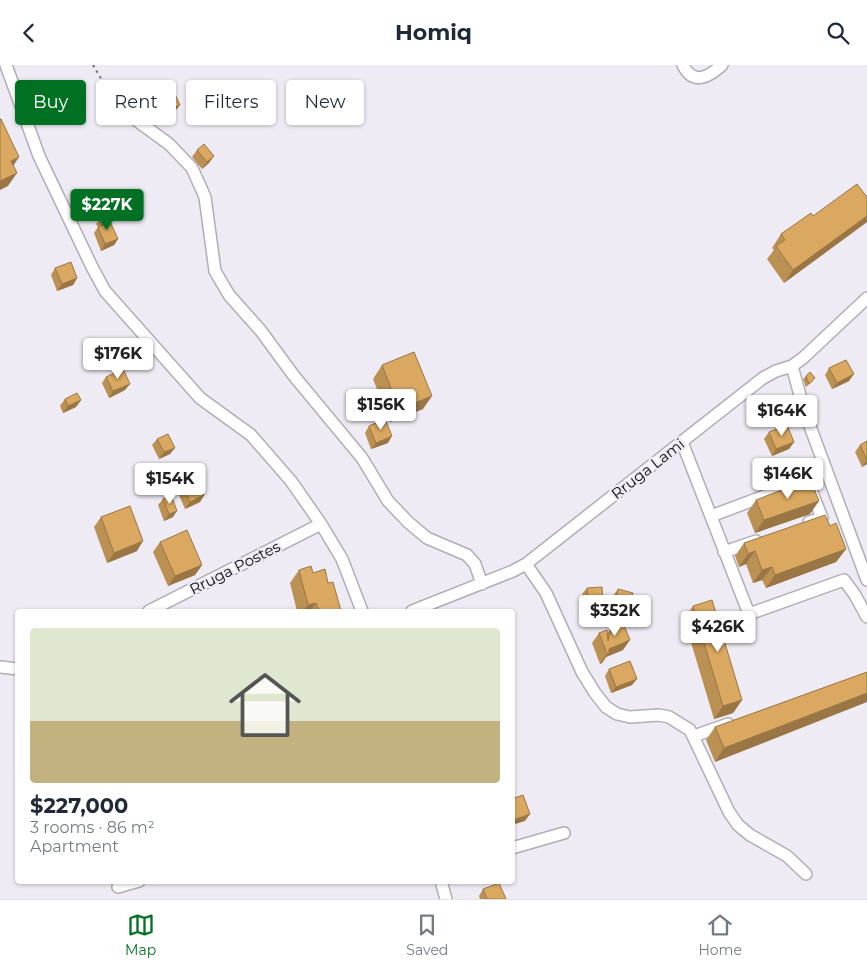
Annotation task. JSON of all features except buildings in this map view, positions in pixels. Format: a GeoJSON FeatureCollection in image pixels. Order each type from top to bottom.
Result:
{"type":"FeatureCollection","features":[{"type":"Feature","properties":{"kind":"street"},"geometry":{"type":"LineString","coordinates":[[6,65],[39,156],[105,291],[200,398],[251,435],[291,481],[321,524],[342,559],[361,609]]}},
{"type":"Feature","properties":{"kind":"street"},"geometry":{"type":"LineString","coordinates":[[684,65],[690,75],[695,78],[709,76],[722,65]]}},
{"type":"Feature","properties":{"kind":"street"},"geometry":{"type":"LineString","coordinates":[[143,125],[169,144],[192,168],[205,197],[215,271],[229,295],[261,331],[294,376],[362,458],[388,501],[408,522],[427,537],[467,555],[475,564],[482,583]]}},
{"type":"Feature","properties":{"kind":"street","name":"Rruga Lami"},"geometry":{"type":"LineString","coordinates":[[417,609],[513,571],[526,564],[764,378],[785,369],[815,347],[867,299]]}},
{"type":"Feature","properties":{"kind":"street"},"geometry":{"type":"LineString","coordinates":[[785,369],[804,410],[867,580]]}},
{"type":"Feature","properties":{"kind":"street"},"geometry":{"type":"LineString","coordinates":[[682,442],[749,615],[844,580],[867,617]]}},
{"type":"Feature","properties":{"kind":"street"},"geometry":{"type":"LineString","coordinates":[[711,516],[807,480],[822,518],[795,527]]}},
{"type":"Feature","properties":{"kind":"street","name":"Rruga Postes"},"geometry":{"type":"LineString","coordinates":[[153,609],[321,524]]}},
{"type":"Feature","properties":{"kind":"street"},"geometry":{"type":"LineString","coordinates":[[724,552],[769,536]]}},
{"type":"Feature","properties":{"kind":"street"},"geometry":{"type":"LineString","coordinates":[[526,564],[546,593],[582,672],[606,707],[617,714],[630,717],[659,715],[669,717],[690,730],[730,813],[738,825],[750,835],[786,856],[806,874]]}},
{"type":"Feature","properties":{"kind":"street"},"geometry":{"type":"LineString","coordinates":[[0,667],[15,669]]}},
{"type":"Feature","properties":{"kind":"street"},"geometry":{"type":"LineString","coordinates":[[694,736],[740,720]]}},
{"type":"Feature","properties":{"kind":"street"},"geometry":{"type":"LineString","coordinates":[[515,847],[564,833]]}},
{"type":"Feature","properties":{"kind":"street"},"geometry":{"type":"LineString","coordinates":[[118,887],[128,884]]}},
{"type":"Feature","properties":{"kind":"street"},"geometry":{"type":"LineString","coordinates":[[442,884],[446,899]]}},
{"type":"Feature","properties":{"kind":"path"},"geometry":{"type":"LineString","coordinates":[[93,65],[102,80]]}}]}
